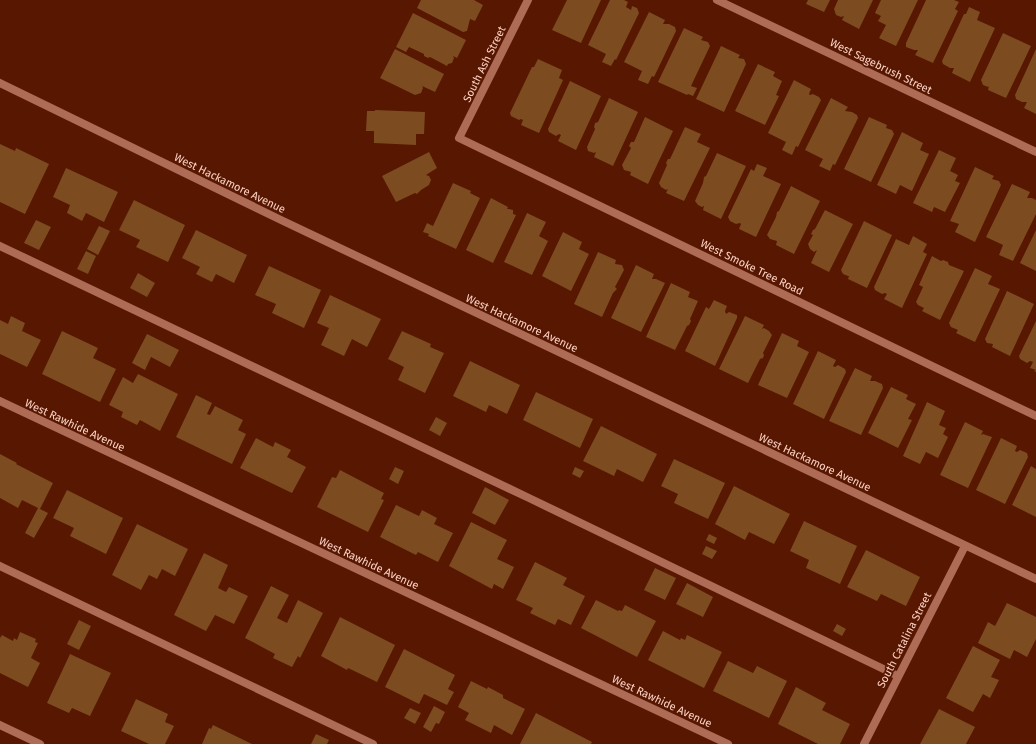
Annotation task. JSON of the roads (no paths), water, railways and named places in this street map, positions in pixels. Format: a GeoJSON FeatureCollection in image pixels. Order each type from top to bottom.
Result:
{"type":"FeatureCollection","features":[{"type":"Feature","properties":{"kind":"street","name":"South Ash Street"},"geometry":{"type":"LineString","coordinates":[[459,138],[528,0]]}},
{"type":"Feature","properties":{"kind":"street","name":"West Sagebrush Street"},"geometry":{"type":"LineString","coordinates":[[717,0],[1036,152]]}},
{"type":"Feature","properties":{"kind":"street","name":"West Hackamore Avenue"},"geometry":{"type":"LineString","coordinates":[[0,83],[281,220],[1036,580]]}},
{"type":"Feature","properties":{"kind":"street","name":"West Smoke Tree Road"},"geometry":{"type":"LineString","coordinates":[[459,138],[1036,416]]}},
{"type":"Feature","properties":{"kind":"street"},"geometry":{"type":"LineString","coordinates":[[0,246],[898,676]]}},
{"type":"Feature","properties":{"kind":"street","name":"West Rawhide Avenue"},"geometry":{"type":"LineString","coordinates":[[0,401],[728,744]]}},
{"type":"Feature","properties":{"kind":"street","name":"South Catalina Street"},"geometry":{"type":"LineString","coordinates":[[864,744],[965,546]]}},
{"type":"Feature","properties":{"kind":"street"},"geometry":{"type":"LineString","coordinates":[[0,566],[373,744]]}},
{"type":"Feature","properties":{"kind":"street"},"geometry":{"type":"LineString","coordinates":[[0,725],[40,744]]}}]}
